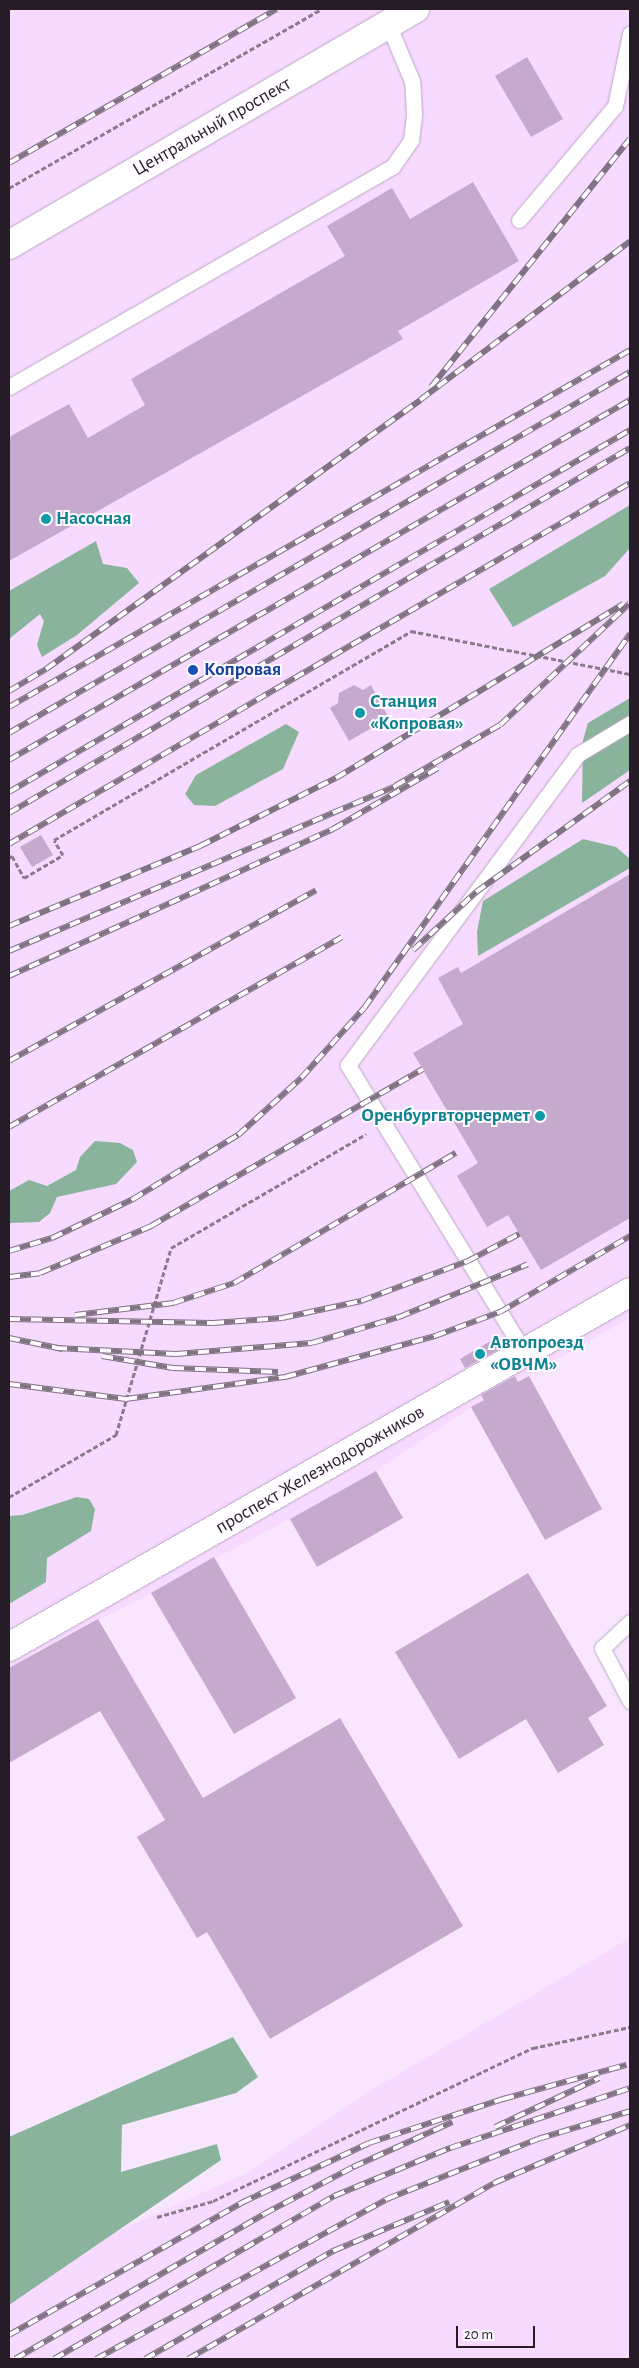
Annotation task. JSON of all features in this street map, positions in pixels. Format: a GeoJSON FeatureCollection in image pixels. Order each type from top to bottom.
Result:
{"type":"FeatureCollection","features":[{"type":"Feature","properties":{"kind":"street","name":"Центральный проспект"},"geometry":{"type":"LineString","coordinates":[[9,245],[415,9]]}},
{"type":"Feature","properties":{"kind":"street","name":"проспект Железнодорожников"},"geometry":{"type":"LineString","coordinates":[[9,1647],[630,1292]]}},
{"type":"Feature","properties":{"kind":"lane"},"geometry":{"type":"LineString","coordinates":[[9,387],[393,166],[410,140],[414,114],[412,81],[388,24]]}},
{"type":"Feature","properties":{"kind":"lane"},"geometry":{"type":"LineString","coordinates":[[519,220],[615,106],[630,34]]}},
{"type":"Feature","properties":{"kind":"lane"},"geometry":{"type":"LineString","coordinates":[[525,1353],[348,1065],[577,755],[630,723]]}},
{"type":"Feature","properties":{"kind":"lane"},"geometry":{"type":"LineString","coordinates":[[630,1622],[602,1648],[630,1701]]}},
{"type":"Feature","properties":{"kind":"path"},"geometry":{"type":"LineString","coordinates":[[9,188],[321,9]]}},
{"type":"Feature","properties":{"kind":"path"},"geometry":{"type":"LineString","coordinates":[[9,858],[12,856],[24,878],[62,855],[54,840],[410,631],[630,674]]}},
{"type":"Feature","properties":{"kind":"path"},"geometry":{"type":"LineString","coordinates":[[9,1497],[116,1434],[171,1248],[384,1124]]}},
{"type":"Feature","properties":{"kind":"path"},"geometry":{"type":"LineString","coordinates":[[157,2217],[213,2200],[533,2048],[630,2028]]}},
{"type":"Feature","properties":{"kind":"shaded area"},"geometry":{"type":"Polygon","coordinates":[[[9,9],[630,9],[630,1318],[472,1407],[376,1471],[290,1519],[9,1668],[9,9]]]}},
{"type":"Feature","properties":{"kind":"shaded area"},"geometry":{"type":"Polygon","coordinates":[[[630,1938],[630,2359],[9,2359],[9,2280],[249,2172],[373,2089],[630,1938]]]}},
{"type":"Feature","properties":{"kind":"green space"},"geometry":{"type":"Polygon","coordinates":[[[630,505],[630,548],[605,576],[513,627],[489,589],[630,505]]]}},
{"type":"Feature","properties":{"kind":"green space"},"geometry":{"type":"Polygon","coordinates":[[[96,541],[103,564],[127,568],[139,583],[77,635],[42,657],[37,645],[44,621],[40,614],[9,639],[9,591],[96,541]]]}},
{"type":"Feature","properties":{"kind":"green space"},"geometry":{"type":"Polygon","coordinates":[[[630,698],[630,770],[582,803],[583,740],[588,723],[630,698]]]}},
{"type":"Feature","properties":{"kind":"green space"},"geometry":{"type":"Polygon","coordinates":[[[286,724],[299,732],[283,769],[215,806],[194,805],[185,794],[196,775],[286,724]]]}},
{"type":"Feature","properties":{"kind":"green space"},"geometry":{"type":"Polygon","coordinates":[[[583,839],[616,847],[630,859],[630,868],[478,956],[477,932],[483,901],[583,839]]]}},
{"type":"Feature","properties":{"kind":"green space"},"geometry":{"type":"Polygon","coordinates":[[[95,1141],[120,1143],[133,1150],[137,1162],[116,1184],[57,1197],[50,1213],[39,1222],[9,1223],[9,1191],[29,1180],[47,1186],[76,1170],[80,1157],[95,1141]]]}},
{"type":"Feature","properties":{"kind":"green space"},"geometry":{"type":"Polygon","coordinates":[[[77,1497],[89,1499],[95,1509],[91,1531],[47,1558],[46,1582],[9,1604],[9,1516],[22,1515],[77,1497]]]}},
{"type":"Feature","properties":{"kind":"green space"},"geometry":{"type":"Polygon","coordinates":[[[233,2037],[258,2077],[236,2093],[122,2125],[121,2172],[217,2144],[221,2160],[9,2305],[9,2137],[233,2037]]]}},
{"type":"Feature","properties":{"kind":"building"},"geometry":{"type":"Polygon","coordinates":[[[527,57],[563,119],[531,137],[495,76],[527,57]]]}},
{"type":"Feature","properties":{"kind":"building"},"geometry":{"type":"Polygon","coordinates":[[[473,182],[519,261],[398,331],[403,339],[9,561],[9,437],[69,404],[88,438],[145,405],[131,379],[345,256],[327,226],[392,188],[410,219],[473,182]]]}},
{"type":"Feature","properties":{"kind":"building","name":"Станция «Копровая»"},"geometry":{"type":"Polygon","coordinates":[[[354,685],[363,690],[371,685],[389,718],[349,741],[330,708],[338,703],[339,693],[354,685]]]}},
{"type":"Feature","properties":{"kind":"building"},"geometry":{"type":"Polygon","coordinates":[[[41,835],[53,855],[32,867],[20,847],[41,835]]]}},
{"type":"Feature","properties":{"kind":"building","name":"Оренбургвторчермет"},"geometry":{"type":"Polygon","coordinates":[[[630,874],[630,1218],[541,1270],[508,1215],[487,1227],[457,1176],[478,1163],[413,1053],[463,1024],[438,978],[458,967],[461,973],[630,874]]]}},
{"type":"Feature","properties":{"kind":"building","name":"Автопроезд «ОВЧМ»"},"geometry":{"type":"Polygon","coordinates":[[[494,1339],[500,1349],[465,1368],[460,1359],[494,1339]]]}},
{"type":"Feature","properties":{"kind":"building"},"geometry":{"type":"Polygon","coordinates":[[[515,1376],[518,1382],[529,1376],[602,1509],[545,1540],[471,1407],[484,1400],[481,1395],[515,1376]]]}},
{"type":"Feature","properties":{"kind":"building"},"geometry":{"type":"Polygon","coordinates":[[[376,1471],[403,1518],[317,1567],[290,1519],[376,1471]]]}},
{"type":"Feature","properties":{"kind":"building"},"geometry":{"type":"Polygon","coordinates":[[[214,1557],[296,1698],[234,1734],[151,1593],[214,1557]]]}},
{"type":"Feature","properties":{"kind":"building"},"geometry":{"type":"Polygon","coordinates":[[[528,1573],[607,1706],[588,1718],[604,1745],[558,1773],[526,1719],[459,1759],[395,1652],[528,1573]]]}},
{"type":"Feature","properties":{"kind":"building"},"geometry":{"type":"Polygon","coordinates":[[[98,1619],[203,1798],[340,1718],[463,1926],[270,2039],[207,1932],[197,1938],[137,1837],[165,1820],[100,1711],[9,1763],[9,1668],[98,1619]]]}},
{"type":"Feature","properties":{"kind":"railway"},"geometry":{"type":"LineString","coordinates":[[9,163],[277,9]]}},
{"type":"Feature","properties":{"kind":"railway"},"geometry":{"type":"LineString","coordinates":[[431,387],[630,139]]}},
{"type":"Feature","properties":{"kind":"railway"},"geometry":{"type":"LineString","coordinates":[[9,691],[46,669],[420,400],[630,241]]}},
{"type":"Feature","properties":{"kind":"railway"},"geometry":{"type":"LineString","coordinates":[[9,707],[630,350]]}},
{"type":"Feature","properties":{"kind":"railway"},"geometry":{"type":"LineString","coordinates":[[9,733],[630,372]]}},
{"type":"Feature","properties":{"kind":"railway"},"geometry":{"type":"LineString","coordinates":[[9,760],[630,400]]}},
{"type":"Feature","properties":{"kind":"railway"},"geometry":{"type":"LineString","coordinates":[[9,792],[630,430]]}},
{"type":"Feature","properties":{"kind":"railway"},"geometry":{"type":"LineString","coordinates":[[9,813],[630,448]]}},
{"type":"Feature","properties":{"kind":"railway"},"geometry":{"type":"LineString","coordinates":[[9,844],[630,483]]}},
{"type":"Feature","properties":{"kind":"railway"},"geometry":{"type":"LineString","coordinates":[[9,951],[395,786],[500,725],[630,603]]}},
{"type":"Feature","properties":{"kind":"railway"},"geometry":{"type":"LineString","coordinates":[[9,926],[200,846],[336,778],[623,604]]}},
{"type":"Feature","properties":{"kind":"railway"},"geometry":{"type":"LineString","coordinates":[[9,1251],[52,1238],[133,1199],[238,1135],[301,1078],[364,1008],[630,634]]}},
{"type":"Feature","properties":{"kind":"railway"},"geometry":{"type":"LineString","coordinates":[[9,976],[333,829],[438,768]]}},
{"type":"Feature","properties":{"kind":"railway"},"geometry":{"type":"LineString","coordinates":[[413,950],[476,892],[630,781]]}},
{"type":"Feature","properties":{"kind":"railway"},"geometry":{"type":"LineString","coordinates":[[9,1061],[316,890]]}},
{"type":"Feature","properties":{"kind":"railway"},"geometry":{"type":"LineString","coordinates":[[9,1127],[342,937]]}},
{"type":"Feature","properties":{"kind":"railway"},"geometry":{"type":"LineString","coordinates":[[9,1277],[40,1273],[151,1226],[423,1069]]}},
{"type":"Feature","properties":{"kind":"railway"},"geometry":{"type":"LineString","coordinates":[[75,1315],[173,1303],[234,1283],[456,1153]]}},
{"type":"Feature","properties":{"kind":"railway"},"geometry":{"type":"LineString","coordinates":[[9,1319],[213,1323],[282,1318],[361,1301],[468,1261],[519,1234]]}},
{"type":"Feature","properties":{"kind":"railway"},"geometry":{"type":"LineString","coordinates":[[9,1384],[126,1399],[285,1377],[435,1336],[500,1312],[630,1236]]}},
{"type":"Feature","properties":{"kind":"railway"},"geometry":{"type":"LineString","coordinates":[[56,1348],[176,1354],[312,1343],[399,1317],[528,1264]]}},
{"type":"Feature","properties":{"kind":"railway"},"geometry":{"type":"LineString","coordinates":[[9,1338],[63,1349]]}},
{"type":"Feature","properties":{"kind":"railway"},"geometry":{"type":"LineString","coordinates":[[102,1356],[173,1368],[278,1372]]}},
{"type":"Feature","properties":{"kind":"railway"},"geometry":{"type":"LineString","coordinates":[[9,2335],[241,2203],[369,2143],[503,2099],[626,2065]]}},
{"type":"Feature","properties":{"kind":"railway"},"geometry":{"type":"LineString","coordinates":[[495,2127],[599,2078]]}},
{"type":"Feature","properties":{"kind":"railway"},"geometry":{"type":"LineString","coordinates":[[54,2359],[334,2196],[450,2148],[630,2088]]}},
{"type":"Feature","properties":{"kind":"railway"},"geometry":{"type":"LineString","coordinates":[[96,2359],[387,2199],[538,2139],[630,2111]]}},
{"type":"Feature","properties":{"kind":"railway"},"geometry":{"type":"LineString","coordinates":[[15,2359],[264,2214],[353,2167],[452,2122]]}},
{"type":"Feature","properties":{"kind":"railway"},"geometry":{"type":"LineString","coordinates":[[188,2359],[494,2183],[630,2125]]}},
{"type":"Feature","properties":{"kind":"railway"},"geometry":{"type":"LineString","coordinates":[[145,2359],[333,2251],[449,2202]]}},
{"type":"Feature","properties":{"kind":"place","name":"Насосная"},"geometry":{"type":"Point","coordinates":[46,519]}},
{"type":"Feature","properties":{"kind":"place","name":"Копровая"},"geometry":{"type":"Point","coordinates":[193,670]}},
{"type":"Feature","properties":{"kind":"place","name":"Станция «Копровая»"},"geometry":{"type":"Point","coordinates":[360,713]}},
{"type":"Feature","properties":{"kind":"place","name":"Оренбургвторчермет"},"geometry":{"type":"Point","coordinates":[540,1116]}},
{"type":"Feature","properties":{"kind":"place","name":"Автопроезд «ОВЧМ»"},"geometry":{"type":"Point","coordinates":[480,1354]}}]}
